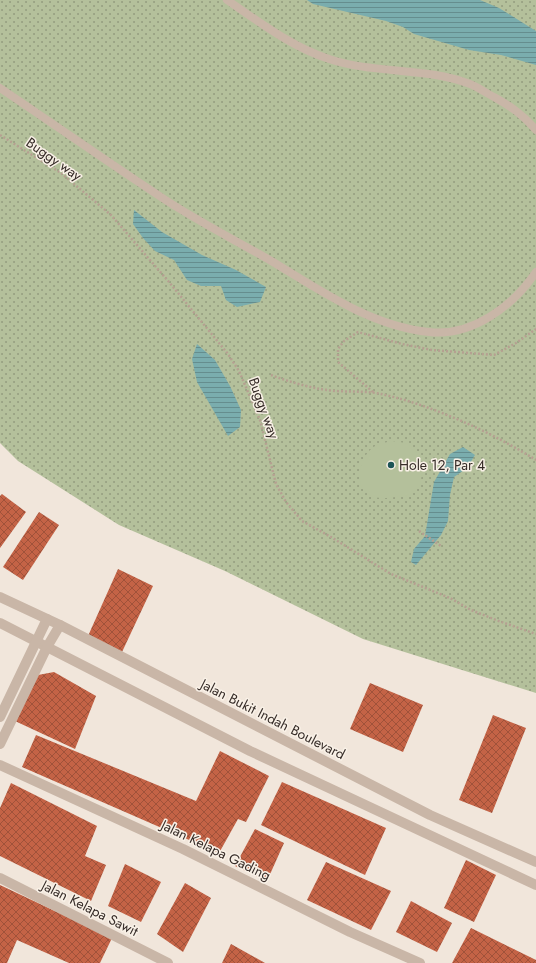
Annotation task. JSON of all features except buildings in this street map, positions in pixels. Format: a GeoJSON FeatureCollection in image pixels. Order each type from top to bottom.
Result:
{"type":"FeatureCollection","features":[{"type":"Feature","properties":{"kind":"street","name":"Jalan Bukit Indah Boulevard"},"geometry":{"type":"LineString","coordinates":[[0,597],[60,625],[430,815],[536,862]]}},
{"type":"Feature","properties":{"kind":"street"},"geometry":{"type":"LineString","coordinates":[[0,716],[47,619]]}},
{"type":"Feature","properties":{"kind":"street"},"geometry":{"type":"LineString","coordinates":[[0,623],[250,751],[536,885]]}},
{"type":"Feature","properties":{"kind":"street"},"geometry":{"type":"LineString","coordinates":[[0,744],[46,647],[60,625]]}},
{"type":"Feature","properties":{"kind":"street","name":"Jalan Kelapa Gading"},"geometry":{"type":"LineString","coordinates":[[0,765],[183,849],[350,932],[420,963]]}},
{"type":"Feature","properties":{"kind":"street"},"geometry":{"type":"LineString","coordinates":[[421,830],[430,815]]}},
{"type":"Feature","properties":{"kind":"street","name":"Jalan Kelapa Sawit"},"geometry":{"type":"LineString","coordinates":[[0,878],[168,963]]}},
{"type":"Feature","properties":{"kind":"lane"},"geometry":{"type":"LineString","coordinates":[[227,0],[278,35],[309,52],[329,59],[350,65],[421,74],[470,84],[515,108],[536,130]]}},
{"type":"Feature","properties":{"kind":"lane"},"geometry":{"type":"LineString","coordinates":[[0,88],[166,200],[343,303],[376,319],[430,333],[454,331],[472,327],[489,318],[516,296],[526,287],[536,272]]}},
{"type":"Feature","properties":{"kind":"path","name":"Buggy way"},"geometry":{"type":"LineString","coordinates":[[0,135],[61,173],[111,215],[169,282],[228,354],[239,371],[260,420],[276,484],[286,502],[302,521],[391,574],[450,598],[471,610],[536,634]]}},
{"type":"Feature","properties":{"kind":"path"},"geometry":{"type":"LineString","coordinates":[[374,393],[338,362],[338,349],[344,341],[358,332],[402,344],[432,350],[494,355],[516,343],[536,329]]}},
{"type":"Feature","properties":{"kind":"path","name":"Buggy way"},"geometry":{"type":"LineString","coordinates":[[271,375],[335,391],[360,390],[393,397],[450,417],[506,441],[536,460]]}},
{"type":"Feature","properties":{"kind":"path"},"geometry":{"type":"LineString","coordinates":[[419,531],[442,546]]}},
{"type":"Feature","properties":{"kind":"green space"},"geometry":{"type":"Polygon","coordinates":[[[0,0],[536,0],[536,693],[363,639],[225,571],[119,525],[18,461],[0,443],[0,0]]]}},
{"type":"Feature","properties":{"kind":"green space","name":"Hole 12, Par 4"},"geometry":{"type":"Polygon","coordinates":[[[392,441],[408,444],[417,452],[421,463],[422,476],[420,487],[404,496],[378,498],[371,496],[361,485],[360,470],[362,462],[371,449],[377,445],[392,441]]]}},
{"type":"Feature","properties":{"kind":"water"},"geometry":{"type":"Polygon","coordinates":[[[307,0],[480,0],[499,8],[536,31],[536,65],[501,55],[469,50],[414,34],[403,27],[386,21],[313,4],[307,0]]]}},
{"type":"Feature","properties":{"kind":"water"},"geometry":{"type":"Polygon","coordinates":[[[134,210],[162,232],[202,255],[236,270],[266,287],[260,302],[237,307],[226,300],[221,286],[201,286],[187,280],[174,260],[155,251],[143,238],[133,224],[134,210]]]}},
{"type":"Feature","properties":{"kind":"water"},"geometry":{"type":"Polygon","coordinates":[[[197,344],[215,360],[230,386],[241,410],[240,427],[228,436],[197,382],[192,359],[197,344]]]}},
{"type":"Feature","properties":{"kind":"water"},"geometry":{"type":"Polygon","coordinates":[[[463,447],[475,455],[467,468],[454,477],[450,495],[448,521],[441,535],[416,565],[411,562],[414,549],[425,536],[434,482],[450,454],[463,447]]]}},
{"type":"Feature","properties":{"kind":"place","name":"Hole 12, Par 4"},"geometry":{"type":"Point","coordinates":[391,465]}}]}
